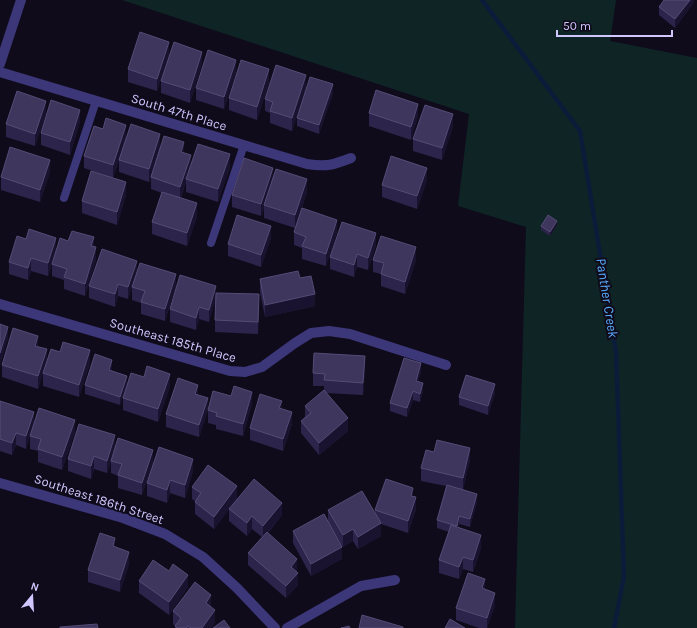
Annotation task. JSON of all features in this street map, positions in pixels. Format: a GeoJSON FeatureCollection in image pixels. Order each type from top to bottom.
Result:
{"type":"FeatureCollection","features":[{"type":"Feature","properties":{"kind":"street"},"geometry":{"type":"LineString","coordinates":[[0,64],[21,0]]}},
{"type":"Feature","properties":{"kind":"street","name":"South 47th Place"},"geometry":{"type":"LineString","coordinates":[[0,72],[307,164],[324,166],[336,164],[351,158]]}},
{"type":"Feature","properties":{"kind":"street","name":"Southeast 185th Place"},"geometry":{"type":"LineString","coordinates":[[0,304],[230,372],[245,372],[262,366],[311,333],[329,331],[350,334],[446,365]]}},
{"type":"Feature","properties":{"kind":"street","name":"Southeast 186th Street"},"geometry":{"type":"LineString","coordinates":[[0,482],[123,518],[166,534],[202,557],[237,588],[275,628]]}},
{"type":"Feature","properties":{"kind":"street"},"geometry":{"type":"LineString","coordinates":[[286,628],[361,586],[395,580]]}},
{"type":"Feature","properties":{"kind":"lane"},"geometry":{"type":"LineString","coordinates":[[64,198],[96,101]]}},
{"type":"Feature","properties":{"kind":"lane"},"geometry":{"type":"LineString","coordinates":[[211,242],[244,145]]}},
{"type":"Feature","properties":{"kind":"green space"},"geometry":{"type":"Polygon","coordinates":[[[122,0],[616,0],[610,41],[697,58],[697,628],[515,628],[526,227],[458,206],[469,114],[122,0]]]}},
{"type":"Feature","properties":{"kind":"building"},"geometry":{"type":"Polygon","coordinates":[[[664,0],[690,0],[675,19],[659,7],[664,0]]]}},
{"type":"Feature","properties":{"kind":"building"},"geometry":{"type":"Polygon","coordinates":[[[140,32],[169,42],[157,79],[128,69],[140,32]]]}},
{"type":"Feature","properties":{"kind":"building"},"geometry":{"type":"Polygon","coordinates":[[[174,42],[202,52],[190,90],[161,81],[174,42]]]}},
{"type":"Feature","properties":{"kind":"building"},"geometry":{"type":"Polygon","coordinates":[[[208,50],[236,60],[224,97],[196,88],[208,50]]]}},
{"type":"Feature","properties":{"kind":"building"},"geometry":{"type":"Polygon","coordinates":[[[241,60],[269,69],[257,107],[229,98],[241,60]]]}},
{"type":"Feature","properties":{"kind":"building"},"geometry":{"type":"Polygon","coordinates":[[[276,65],[306,75],[292,118],[270,111],[273,102],[265,99],[276,65]]]}},
{"type":"Feature","properties":{"kind":"building"},"geometry":{"type":"Polygon","coordinates":[[[310,77],[333,84],[319,125],[297,118],[310,77]]]}},
{"type":"Feature","properties":{"kind":"building"},"geometry":{"type":"Polygon","coordinates":[[[376,90],[418,104],[411,127],[369,113],[376,90]]]}},
{"type":"Feature","properties":{"kind":"building"},"geometry":{"type":"Polygon","coordinates":[[[17,91],[46,101],[35,134],[6,124],[17,91]]]}},
{"type":"Feature","properties":{"kind":"building"},"geometry":{"type":"Polygon","coordinates":[[[51,100],[80,110],[70,142],[41,133],[51,100]]]}},
{"type":"Feature","properties":{"kind":"building"},"geometry":{"type":"Polygon","coordinates":[[[425,105],[453,114],[442,148],[413,139],[425,105]]]}},
{"type":"Feature","properties":{"kind":"building"},"geometry":{"type":"Polygon","coordinates":[[[106,118],[126,125],[113,165],[84,156],[94,126],[103,129],[106,118]]]}},
{"type":"Feature","properties":{"kind":"building"},"geometry":{"type":"Polygon","coordinates":[[[131,124],[160,134],[149,169],[119,160],[131,124]]]}},
{"type":"Feature","properties":{"kind":"building"},"geometry":{"type":"Polygon","coordinates":[[[164,136],[184,142],[181,152],[191,155],[180,187],[151,177],[164,136]]]}},
{"type":"Feature","properties":{"kind":"building"},"geometry":{"type":"Polygon","coordinates":[[[198,144],[230,154],[218,189],[186,179],[198,144]]]}},
{"type":"Feature","properties":{"kind":"building"},"geometry":{"type":"Polygon","coordinates":[[[10,147],[50,160],[40,190],[1,177],[10,147]]]}},
{"type":"Feature","properties":{"kind":"building"},"geometry":{"type":"Polygon","coordinates":[[[391,156],[427,168],[417,196],[382,185],[391,156]]]}},
{"type":"Feature","properties":{"kind":"building"},"geometry":{"type":"Polygon","coordinates":[[[244,158],[273,168],[261,204],[232,195],[244,158]]]}},
{"type":"Feature","properties":{"kind":"building"},"geometry":{"type":"Polygon","coordinates":[[[276,169],[307,179],[295,215],[264,205],[276,169]]]}},
{"type":"Feature","properties":{"kind":"building"},"geometry":{"type":"Polygon","coordinates":[[[91,171],[126,182],[117,212],[82,201],[91,171]]]}},
{"type":"Feature","properties":{"kind":"building"},"geometry":{"type":"Polygon","coordinates":[[[162,192],[197,203],[187,233],[152,222],[162,192]]]}},
{"type":"Feature","properties":{"kind":"building"},"geometry":{"type":"Polygon","coordinates":[[[302,208],[337,220],[326,254],[302,246],[306,237],[294,232],[302,208]]]}},
{"type":"Feature","properties":{"kind":"building"},"geometry":{"type":"Polygon","coordinates":[[[237,215],[271,226],[261,255],[228,244],[237,215]]]}},
{"type":"Feature","properties":{"kind":"building"},"geometry":{"type":"Polygon","coordinates":[[[548,215],[557,221],[550,232],[541,226],[548,215]]]}},
{"type":"Feature","properties":{"kind":"building"},"geometry":{"type":"Polygon","coordinates":[[[342,222],[376,233],[368,258],[357,254],[354,265],[330,257],[342,222]]]}},
{"type":"Feature","properties":{"kind":"building"},"geometry":{"type":"Polygon","coordinates":[[[29,229],[56,238],[48,263],[31,258],[28,268],[9,262],[17,236],[26,239],[29,229]]]}},
{"type":"Feature","properties":{"kind":"building"},"geometry":{"type":"Polygon","coordinates":[[[72,231],[94,237],[91,246],[96,247],[85,284],[64,277],[67,269],[52,264],[60,238],[68,241],[72,231]]]}},
{"type":"Feature","properties":{"kind":"building"},"geometry":{"type":"Polygon","coordinates":[[[381,236],[416,247],[405,282],[381,274],[384,263],[373,260],[381,236]]]}},
{"type":"Feature","properties":{"kind":"building"},"geometry":{"type":"Polygon","coordinates":[[[102,249],[137,261],[128,287],[118,284],[115,294],[89,286],[102,249]]]}},
{"type":"Feature","properties":{"kind":"building"},"geometry":{"type":"Polygon","coordinates":[[[140,263],[176,274],[165,309],[141,302],[145,291],[132,287],[140,263]]]}},
{"type":"Feature","properties":{"kind":"building"},"geometry":{"type":"Polygon","coordinates":[[[298,271],[300,278],[311,276],[315,294],[265,305],[260,279],[298,271]]]}},
{"type":"Feature","properties":{"kind":"building"},"geometry":{"type":"Polygon","coordinates":[[[180,275],[216,286],[209,310],[199,307],[196,318],[170,309],[180,275]]]}},
{"type":"Feature","properties":{"kind":"building"},"geometry":{"type":"Polygon","coordinates":[[[216,293],[259,294],[258,322],[215,320],[216,293]]]}},
{"type":"Feature","properties":{"kind":"building"},"geometry":{"type":"Polygon","coordinates":[[[0,324],[8,327],[0,353],[0,324]]]}},
{"type":"Feature","properties":{"kind":"building"},"geometry":{"type":"Polygon","coordinates":[[[13,328],[38,336],[35,346],[47,349],[38,376],[2,365],[13,328]]]}},
{"type":"Feature","properties":{"kind":"building"},"geometry":{"type":"Polygon","coordinates":[[[63,342],[90,350],[79,385],[43,373],[51,349],[60,352],[63,342]]]}},
{"type":"Feature","properties":{"kind":"building"},"geometry":{"type":"Polygon","coordinates":[[[314,353],[365,356],[363,383],[324,380],[325,374],[313,373],[314,353]]]}},
{"type":"Feature","properties":{"kind":"building"},"geometry":{"type":"Polygon","coordinates":[[[95,354],[112,360],[109,370],[127,376],[120,397],[85,385],[95,354]]]}},
{"type":"Feature","properties":{"kind":"building"},"geometry":{"type":"Polygon","coordinates":[[[404,358],[421,363],[416,381],[423,383],[420,394],[413,391],[407,408],[390,403],[404,358]]]}},
{"type":"Feature","properties":{"kind":"building"},"geometry":{"type":"Polygon","coordinates":[[[147,366],[170,374],[158,409],[123,398],[131,373],[144,377],[147,366]]]}},
{"type":"Feature","properties":{"kind":"building"},"geometry":{"type":"Polygon","coordinates":[[[466,375],[495,384],[488,406],[459,397],[466,375]]]}},
{"type":"Feature","properties":{"kind":"building"},"geometry":{"type":"Polygon","coordinates":[[[178,378],[198,385],[195,394],[208,398],[199,425],[166,414],[178,378]]]}},
{"type":"Feature","properties":{"kind":"building"},"geometry":{"type":"Polygon","coordinates":[[[234,386],[252,392],[243,424],[216,416],[217,413],[208,410],[213,391],[231,396],[234,386]]]}},
{"type":"Feature","properties":{"kind":"building"},"geometry":{"type":"Polygon","coordinates":[[[324,390],[348,418],[319,443],[301,421],[311,413],[305,406],[324,390]]]}},
{"type":"Feature","properties":{"kind":"building"},"geometry":{"type":"Polygon","coordinates":[[[260,394],[282,401],[279,408],[292,412],[283,439],[250,428],[260,394]]]}},
{"type":"Feature","properties":{"kind":"building"},"geometry":{"type":"Polygon","coordinates":[[[0,401],[34,412],[26,436],[16,433],[12,443],[0,439],[0,401]]]}},
{"type":"Feature","properties":{"kind":"building"},"geometry":{"type":"Polygon","coordinates":[[[39,408],[75,420],[62,457],[38,449],[41,439],[30,436],[39,408]]]}},
{"type":"Feature","properties":{"kind":"building"},"geometry":{"type":"Polygon","coordinates":[[[79,424],[115,435],[107,461],[94,456],[91,466],[68,459],[79,424]]]}},
{"type":"Feature","properties":{"kind":"building"},"geometry":{"type":"Polygon","coordinates":[[[118,438],[153,450],[142,483],[118,475],[122,464],[111,461],[118,438]]]}},
{"type":"Feature","properties":{"kind":"building"},"geometry":{"type":"Polygon","coordinates":[[[437,440],[470,448],[463,478],[421,468],[426,450],[434,452],[437,440]]]}},
{"type":"Feature","properties":{"kind":"building"},"geometry":{"type":"Polygon","coordinates":[[[159,447],[193,459],[185,485],[170,480],[167,490],[147,483],[159,447]]]}},
{"type":"Feature","properties":{"kind":"building"},"geometry":{"type":"Polygon","coordinates":[[[208,465],[237,486],[214,517],[195,502],[201,493],[192,487],[208,465]]]}},
{"type":"Feature","properties":{"kind":"building"},"geometry":{"type":"Polygon","coordinates":[[[254,479],[282,503],[263,526],[252,516],[247,523],[229,509],[254,479]]]}},
{"type":"Feature","properties":{"kind":"building"},"geometry":{"type":"Polygon","coordinates":[[[386,479],[413,488],[411,496],[416,497],[408,521],[375,510],[386,479]]]}},
{"type":"Feature","properties":{"kind":"building"},"geometry":{"type":"Polygon","coordinates":[[[447,485],[477,494],[470,519],[459,516],[457,526],[437,520],[447,485]]]}},
{"type":"Feature","properties":{"kind":"building"},"geometry":{"type":"Polygon","coordinates":[[[362,491],[381,523],[358,537],[353,529],[343,535],[328,510],[362,491]]]}},
{"type":"Feature","properties":{"kind":"building"},"geometry":{"type":"Polygon","coordinates":[[[324,514],[342,547],[311,564],[293,531],[324,514]]]}},
{"type":"Feature","properties":{"kind":"building"},"geometry":{"type":"Polygon","coordinates":[[[451,525],[481,535],[473,560],[463,557],[459,567],[439,560],[451,525]]]}},
{"type":"Feature","properties":{"kind":"building"},"geometry":{"type":"Polygon","coordinates":[[[267,532],[297,559],[291,567],[298,573],[286,586],[248,553],[267,532]]]}},
{"type":"Feature","properties":{"kind":"building"},"geometry":{"type":"Polygon","coordinates":[[[100,533],[115,538],[113,546],[129,552],[120,580],[88,570],[100,533]]]}},
{"type":"Feature","properties":{"kind":"building"},"geometry":{"type":"Polygon","coordinates":[[[153,560],[169,571],[173,564],[188,575],[169,602],[139,581],[153,560]]]}},
{"type":"Feature","properties":{"kind":"building"},"geometry":{"type":"Polygon","coordinates":[[[468,573],[485,579],[482,588],[495,593],[487,618],[456,608],[468,573]]]}},
{"type":"Feature","properties":{"kind":"building"},"geometry":{"type":"Polygon","coordinates":[[[195,582],[211,595],[206,603],[215,610],[202,628],[191,628],[188,626],[186,628],[177,628],[175,626],[181,618],[173,611],[195,582]]]}},
{"type":"Feature","properties":{"kind":"building"},"geometry":{"type":"Polygon","coordinates":[[[362,615],[403,627],[403,628],[359,628],[362,615]]]}},
{"type":"Feature","properties":{"kind":"building"},"geometry":{"type":"Polygon","coordinates":[[[450,619],[465,628],[445,628],[450,619]]]}},
{"type":"Feature","properties":{"kind":"building"},"geometry":{"type":"Polygon","coordinates":[[[224,620],[230,628],[213,628],[224,620]]]}},
{"type":"Feature","properties":{"kind":"building"},"geometry":{"type":"Polygon","coordinates":[[[97,624],[98,628],[60,628],[60,627],[97,624]]]}},
{"type":"Feature","properties":{"kind":"waterway","name":"Panther Creek"},"geometry":{"type":"LineString","coordinates":[[482,0],[580,131],[616,352],[624,576],[614,628]]}}]}
